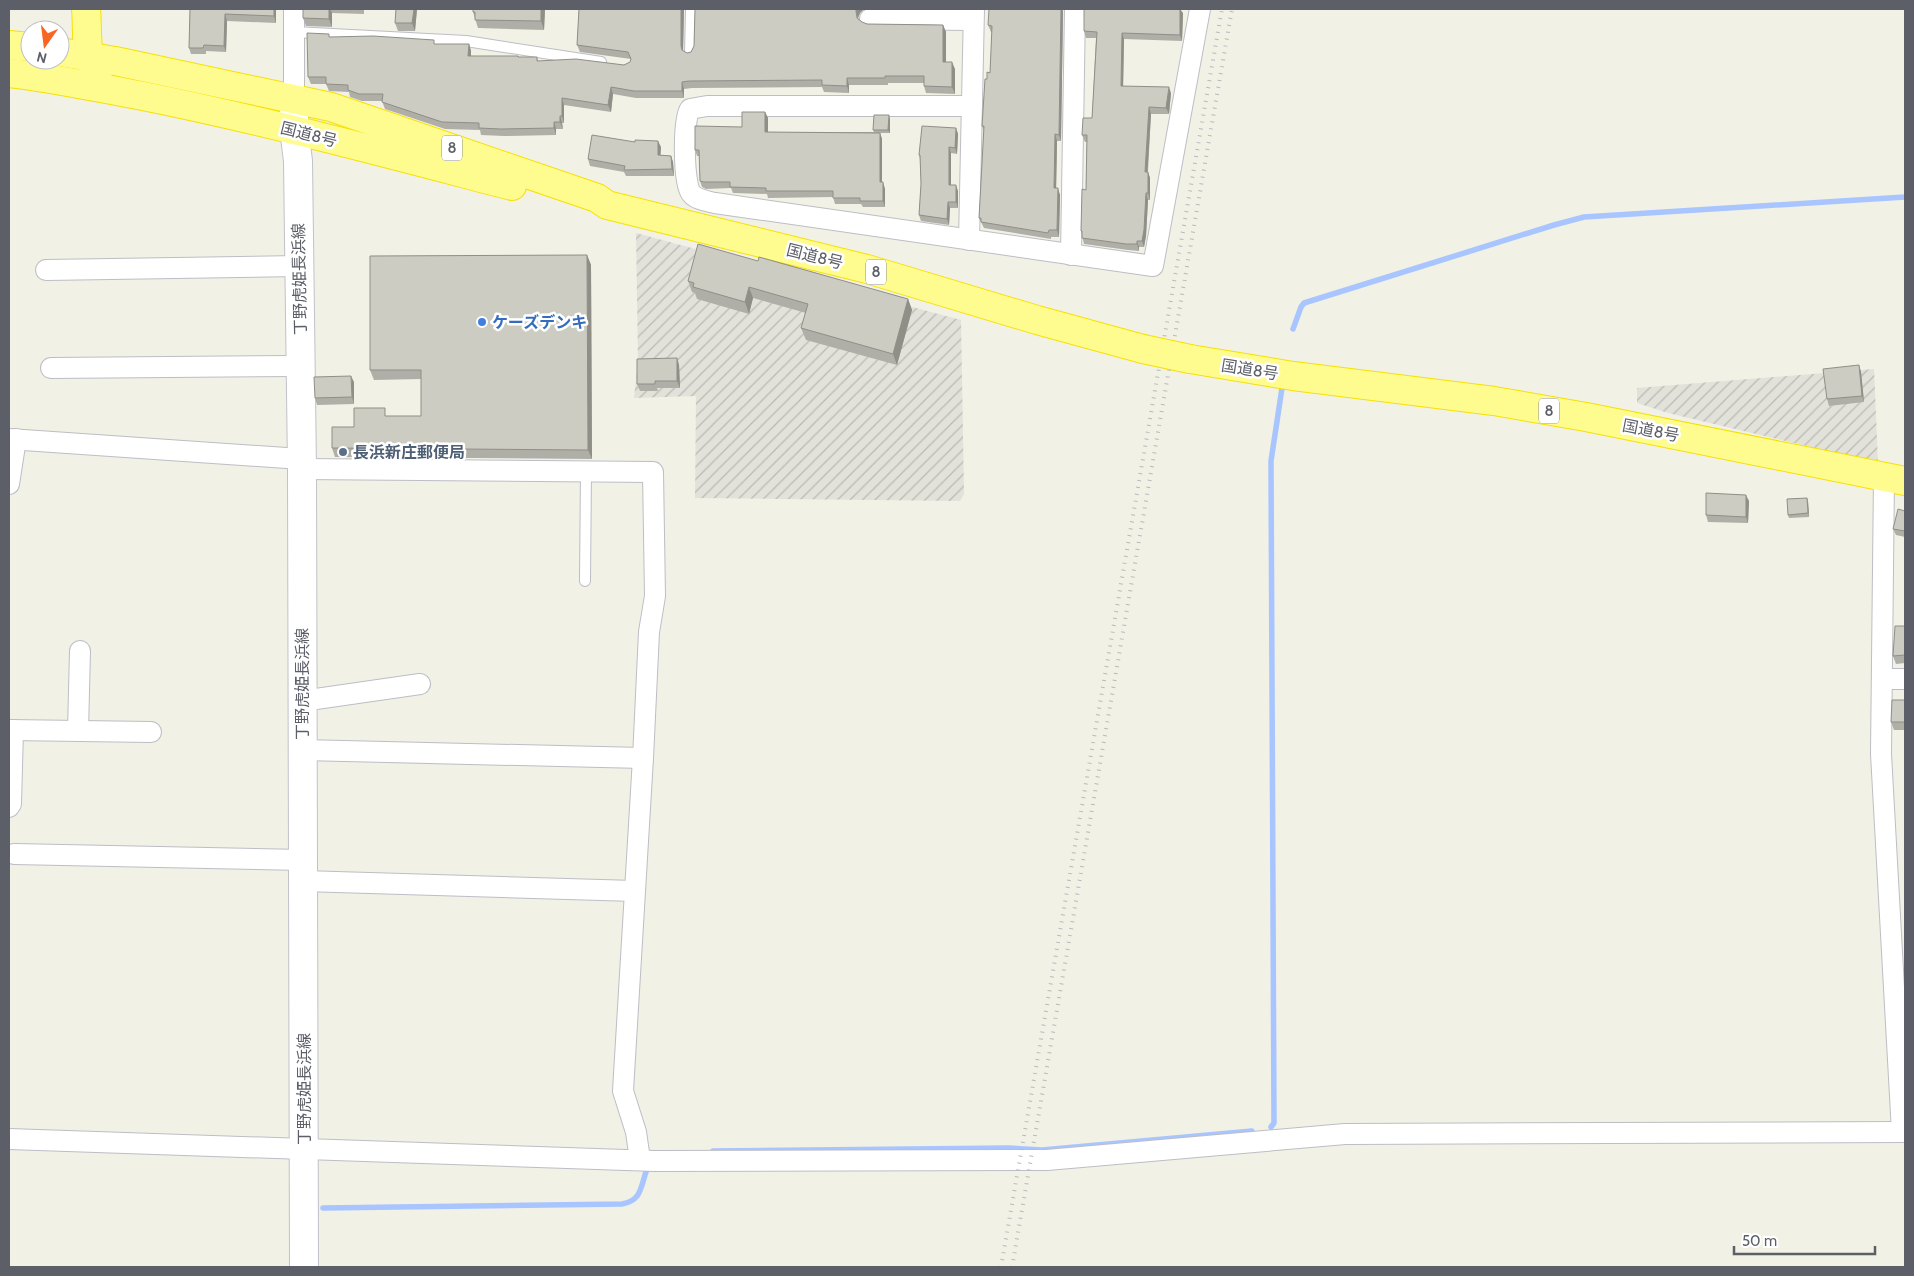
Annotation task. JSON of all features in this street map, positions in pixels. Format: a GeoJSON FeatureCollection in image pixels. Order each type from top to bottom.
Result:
{"type":"FeatureCollection","features":[{"type":"Feature","properties":{"kind":"highway"},"geometry":{"type":"LineString","coordinates":[[70,27],[80,9]]}},
{"type":"Feature","properties":{"kind":"highway"},"geometry":{"type":"LineString","coordinates":[[86,9],[88,50],[100,54]]}},
{"type":"Feature","properties":{"kind":"highway"},"geometry":{"type":"LineString","coordinates":[[91,9],[100,54],[94,70],[103,75],[162,93],[216,104],[234,116]]}},
{"type":"Feature","properties":{"kind":"highway","name":"国道8号"},"geometry":{"type":"LineString","coordinates":[[70,52],[100,54],[331,107],[597,198],[607,205],[868,269],[1053,325],[1143,349],[1190,359],[1293,376],[1494,401],[1586,417],[1895,479]]}},
{"type":"Feature","properties":{"kind":"highway"},"geometry":{"type":"LineString","coordinates":[[19,74],[66,71],[84,65],[100,54]]}},
{"type":"Feature","properties":{"kind":"highway","name":"国道8号"},"geometry":{"type":"LineString","coordinates":[[19,74],[193,106],[595,207],[607,205]]}},
{"type":"Feature","properties":{"kind":"main road","name":"丁野虎姫長浜線"},"geometry":{"type":"LineString","coordinates":[[294,100],[294,130],[298,161],[302,464],[304,1267]]}},
{"type":"Feature","properties":{"kind":"street"},"geometry":{"type":"LineString","coordinates":[[294,9],[294,100]]}},
{"type":"Feature","properties":{"kind":"street"},"geometry":{"type":"LineString","coordinates":[[1071,255],[1075,9]]}},
{"type":"Feature","properties":{"kind":"street"},"geometry":{"type":"LineString","coordinates":[[972,106],[707,106],[690,109],[686,118],[686,176],[688,188],[696,198],[715,203],[1153,266],[1200,9]]}},
{"type":"Feature","properties":{"kind":"street"},"geometry":{"type":"LineString","coordinates":[[870,19],[974,14],[969,240]]}},
{"type":"Feature","properties":{"kind":"street"},"geometry":{"type":"LineString","coordinates":[[46,270],[298,266]]}},
{"type":"Feature","properties":{"kind":"street"},"geometry":{"type":"LineString","coordinates":[[51,368],[300,366]]}},
{"type":"Feature","properties":{"kind":"street"},"geometry":{"type":"LineString","coordinates":[[9,484],[13,439],[302,464],[653,472],[655,596],[649,632],[623,1090],[636,1132],[640,1160]]}},
{"type":"Feature","properties":{"kind":"street"},"geometry":{"type":"LineString","coordinates":[[9,1139],[640,1160],[1047,1160],[1345,1134],[1903,1132],[1881,754],[1882,679],[1895,479]]}},
{"type":"Feature","properties":{"kind":"street"},"geometry":{"type":"LineString","coordinates":[[78,731],[80,651]]}},
{"type":"Feature","properties":{"kind":"street"},"geometry":{"type":"LineString","coordinates":[[1882,679],[1905,679]]}},
{"type":"Feature","properties":{"kind":"street"},"geometry":{"type":"LineString","coordinates":[[302,701],[420,684]]}},
{"type":"Feature","properties":{"kind":"street"},"geometry":{"type":"LineString","coordinates":[[9,807],[11,804],[11,730],[151,732]]}},
{"type":"Feature","properties":{"kind":"street"},"geometry":{"type":"LineString","coordinates":[[302,750],[643,758]]}},
{"type":"Feature","properties":{"kind":"street"},"geometry":{"type":"LineString","coordinates":[[14,854],[635,891]]}},
{"type":"Feature","properties":{"kind":"lane"},"geometry":{"type":"LineString","coordinates":[[690,53],[691,9]]}},
{"type":"Feature","properties":{"kind":"lane"},"geometry":{"type":"LineString","coordinates":[[294,32],[466,41],[607,63]]}},
{"type":"Feature","properties":{"kind":"lane"},"geometry":{"type":"LineString","coordinates":[[585,581],[586,471]]}},
{"type":"Feature","properties":{"kind":"shaded area"},"geometry":{"type":"Polygon","coordinates":[[[636,233],[961,320],[964,494],[960,501],[695,498],[696,396],[634,398],[638,361],[636,233]]]}},
{"type":"Feature","properties":{"kind":"shaded area"},"geometry":{"type":"Polygon","coordinates":[[[1874,369],[1878,463],[1668,413],[1637,403],[1637,388],[1874,369]]]}},
{"type":"Feature","properties":{"kind":"building"},"geometry":{"type":"Polygon","coordinates":[[[190,9],[274,9],[274,16],[225,14],[224,46],[204,45],[203,48],[189,48],[190,9]]]}},
{"type":"Feature","properties":{"kind":"building"},"geometry":{"type":"Polygon","coordinates":[[[303,9],[329,9],[329,19],[303,18],[303,9]]]}},
{"type":"Feature","properties":{"kind":"building"},"geometry":{"type":"Polygon","coordinates":[[[396,9],[414,9],[412,23],[395,23],[396,9]]]}},
{"type":"Feature","properties":{"kind":"building"},"geometry":{"type":"Polygon","coordinates":[[[473,9],[541,9],[541,21],[475,20],[473,9]]]}},
{"type":"Feature","properties":{"kind":"building"},"geometry":{"type":"Polygon","coordinates":[[[579,9],[681,9],[681,46],[682,50],[687,53],[691,52],[694,46],[695,9],[856,9],[857,18],[867,24],[943,25],[943,62],[952,62],[952,87],[924,86],[924,76],[885,76],[885,78],[847,78],[847,86],[822,85],[822,80],[689,81],[682,82],[682,91],[634,91],[611,87],[608,105],[562,98],[562,116],[560,116],[560,122],[554,122],[554,128],[501,129],[479,128],[479,123],[442,122],[382,102],[383,94],[359,94],[348,90],[348,85],[326,84],[326,77],[308,77],[307,33],[329,34],[329,37],[373,36],[434,40],[434,44],[469,44],[468,56],[537,57],[537,61],[576,59],[624,65],[630,62],[631,59],[628,52],[577,45],[579,9]]]}},
{"type":"Feature","properties":{"kind":"building"},"geometry":{"type":"Polygon","coordinates":[[[989,9],[1061,9],[1059,135],[1055,134],[1054,188],[1058,188],[1057,230],[1049,230],[1048,233],[981,222],[981,218],[979,218],[985,79],[987,79],[987,72],[990,73],[992,26],[988,25],[989,9]]]}},
{"type":"Feature","properties":{"kind":"building"},"geometry":{"type":"Polygon","coordinates":[[[1084,9],[1180,9],[1180,35],[1122,33],[1121,86],[1169,87],[1166,108],[1149,107],[1145,172],[1148,172],[1148,193],[1146,193],[1142,241],[1137,241],[1137,244],[1082,238],[1082,189],[1086,190],[1087,135],[1082,135],[1083,118],[1092,118],[1097,32],[1084,31],[1084,9]]]}},
{"type":"Feature","properties":{"kind":"building"},"geometry":{"type":"Polygon","coordinates":[[[742,112],[765,112],[765,132],[880,133],[880,182],[883,182],[883,201],[860,201],[860,198],[833,198],[833,191],[766,191],[766,188],[730,187],[730,182],[700,181],[699,150],[695,150],[695,126],[742,127],[742,112]]]}},
{"type":"Feature","properties":{"kind":"building"},"geometry":{"type":"Polygon","coordinates":[[[874,115],[889,115],[888,130],[873,130],[874,115]]]}},
{"type":"Feature","properties":{"kind":"building"},"geometry":{"type":"Polygon","coordinates":[[[922,126],[956,128],[955,148],[949,147],[949,185],[956,185],[956,202],[948,202],[947,219],[919,215],[921,184],[919,155],[922,126]]]}},
{"type":"Feature","properties":{"kind":"building"},"geometry":{"type":"Polygon","coordinates":[[[592,135],[635,142],[635,140],[658,141],[658,155],[671,156],[672,169],[624,170],[625,166],[588,159],[592,135]]]}},
{"type":"Feature","properties":{"kind":"building"},"geometry":{"type":"Polygon","coordinates":[[[698,244],[758,261],[759,257],[908,299],[893,354],[801,328],[808,304],[749,287],[745,302],[693,287],[694,283],[688,281],[698,244]]]}},
{"type":"Feature","properties":{"kind":"building","name":"ケーズデンキ"},"geometry":{"type":"Polygon","coordinates":[[[587,255],[588,450],[332,448],[332,427],[354,427],[354,408],[385,408],[385,416],[421,416],[421,370],[370,370],[370,256],[587,255]]]}},
{"type":"Feature","properties":{"kind":"building"},"geometry":{"type":"Polygon","coordinates":[[[677,358],[677,381],[655,381],[655,384],[637,384],[637,359],[677,358]]]}},
{"type":"Feature","properties":{"kind":"building"},"geometry":{"type":"Polygon","coordinates":[[[1859,365],[1862,396],[1827,399],[1823,369],[1859,365]]]}},
{"type":"Feature","properties":{"kind":"building"},"geometry":{"type":"Polygon","coordinates":[[[351,376],[352,397],[315,398],[314,377],[351,376]]]}},
{"type":"Feature","properties":{"kind":"building"},"geometry":{"type":"Polygon","coordinates":[[[1706,493],[1746,495],[1746,517],[1706,515],[1706,493]]]}},
{"type":"Feature","properties":{"kind":"building"},"geometry":{"type":"Polygon","coordinates":[[[1807,498],[1808,513],[1788,515],[1787,499],[1807,498]]]}},
{"type":"Feature","properties":{"kind":"building"},"geometry":{"type":"Polygon","coordinates":[[[1898,509],[1905,511],[1905,531],[1893,529],[1898,509]]]}},
{"type":"Feature","properties":{"kind":"building"},"geometry":{"type":"Polygon","coordinates":[[[1895,626],[1905,626],[1905,655],[1893,656],[1895,626]]]}},
{"type":"Feature","properties":{"kind":"building"},"geometry":{"type":"Polygon","coordinates":[[[1892,700],[1905,700],[1905,722],[1891,722],[1892,700]]]}},
{"type":"Feature","properties":{"kind":"waterway"},"geometry":{"type":"LineString","coordinates":[[1293,329],[1304,303],[1584,217],[1905,197]]}},
{"type":"Feature","properties":{"kind":"waterway"},"geometry":{"type":"LineString","coordinates":[[1271,1127],[1274,1123],[1271,461],[1282,388]]}},
{"type":"Feature","properties":{"kind":"waterway"},"geometry":{"type":"LineString","coordinates":[[713,1151],[1008,1148],[1042,1150],[1252,1131]]}},
{"type":"Feature","properties":{"kind":"waterway"},"geometry":{"type":"LineString","coordinates":[[323,1208],[622,1204],[633,1200],[637,1196],[647,1169]]}},
{"type":"Feature","properties":{"kind":"railway"},"geometry":{"type":"LineString","coordinates":[[1001,1267],[1222,9]]}},
{"type":"Feature","properties":{"kind":"railway"},"geometry":{"type":"LineString","coordinates":[[1012,1267],[1232,9]]}},
{"type":"Feature","properties":{"kind":"place","name":"ケーズデンキ"},"geometry":{"type":"Point","coordinates":[482,322]}},
{"type":"Feature","properties":{"kind":"place","name":"長浜新庄郵便局"},"geometry":{"type":"Point","coordinates":[343,452]}}]}
